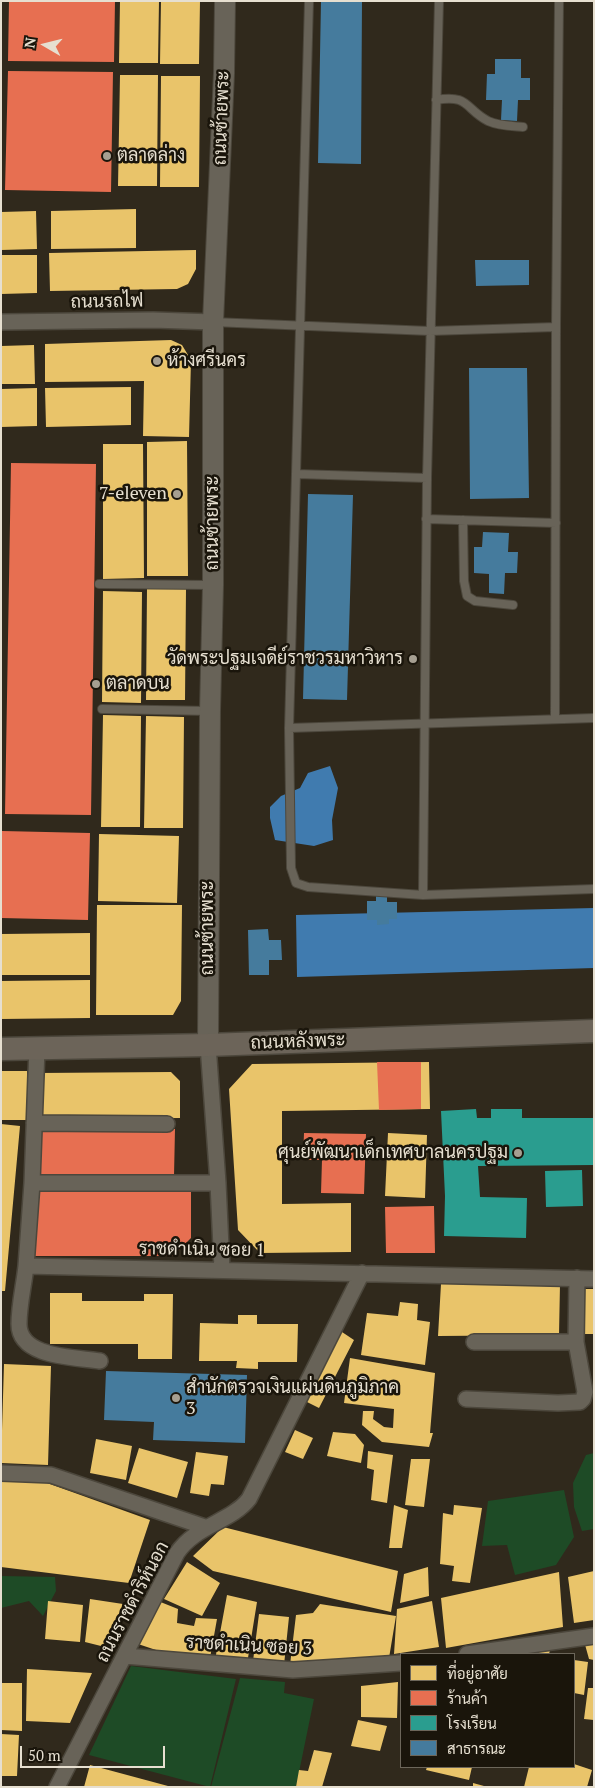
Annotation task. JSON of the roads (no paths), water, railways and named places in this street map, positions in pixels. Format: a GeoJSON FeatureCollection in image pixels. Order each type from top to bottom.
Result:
{"type":"FeatureCollection","features":[{"type":"Feature","properties":{"kind":"main road","name":"ถนนหลังพระ"},"geometry":{"type":"LineString","coordinates":[[1,1049],[208,1045],[594,1031]]}},
{"type":"Feature","properties":{"kind":"street","name":"ถนนซ้ายพระ"},"geometry":{"type":"LineString","coordinates":[[208,1045],[210,711],[213,585],[213,322],[224,74],[225,1]]}},
{"type":"Feature","properties":{"kind":"street","name":"ถนนรถไฟ"},"geometry":{"type":"LineString","coordinates":[[1,322],[153,320],[213,322]]}},
{"type":"Feature","properties":{"kind":"street"},"geometry":{"type":"LineString","coordinates":[[208,1045],[222,1269]]}},
{"type":"Feature","properties":{"kind":"street"},"geometry":{"type":"LineString","coordinates":[[37,1048],[32,1183],[26,1266],[19,1326],[24,1341],[40,1352],[100,1361]]}},
{"type":"Feature","properties":{"kind":"street"},"geometry":{"type":"LineString","coordinates":[[34,1123],[167,1124]]}},
{"type":"Feature","properties":{"kind":"street"},"geometry":{"type":"LineString","coordinates":[[32,1183],[218,1183]]}},
{"type":"Feature","properties":{"kind":"street","name":"ราชดำเนิน ซอย 1"},"geometry":{"type":"LineString","coordinates":[[26,1266],[594,1279]]}},
{"type":"Feature","properties":{"kind":"street","name":"ถนนราชดำริห์นอก"},"geometry":{"type":"LineString","coordinates":[[57,1787],[177,1553],[187,1541],[205,1528],[238,1510],[249,1499],[362,1273]]}},
{"type":"Feature","properties":{"kind":"street"},"geometry":{"type":"LineString","coordinates":[[466,1399],[558,1403],[580,1402],[583,1399],[585,1392],[576,1342],[577,1278]]}},
{"type":"Feature","properties":{"kind":"street"},"geometry":{"type":"LineString","coordinates":[[474,1342],[576,1342]]}},
{"type":"Feature","properties":{"kind":"street"},"geometry":{"type":"LineString","coordinates":[[1,1473],[51,1475],[205,1528]]}},
{"type":"Feature","properties":{"kind":"street"},"geometry":{"type":"LineString","coordinates":[[474,1653],[594,1636]]}},
{"type":"Feature","properties":{"kind":"street","name":"ราชดำเนิน ซอย 3"},"geometry":{"type":"LineString","coordinates":[[125,1656],[293,1670],[400,1663]]}},
{"type":"Feature","properties":{"kind":"lane"},"geometry":{"type":"LineString","coordinates":[[309,1],[289,728],[291,868],[296,883],[308,887],[423,895],[594,888]]}},
{"type":"Feature","properties":{"kind":"lane"},"geometry":{"type":"LineString","coordinates":[[423,895],[426,519],[439,1]]}},
{"type":"Feature","properties":{"kind":"lane"},"geometry":{"type":"LineString","coordinates":[[555,719],[559,1]]}},
{"type":"Feature","properties":{"kind":"lane"},"geometry":{"type":"LineString","coordinates":[[436,100],[450,98],[467,103],[478,115],[490,122],[523,127]]}},
{"type":"Feature","properties":{"kind":"lane"},"geometry":{"type":"LineString","coordinates":[[213,322],[430,331],[556,327]]}},
{"type":"Feature","properties":{"kind":"lane"},"geometry":{"type":"LineString","coordinates":[[296,474],[427,478]]}},
{"type":"Feature","properties":{"kind":"lane"},"geometry":{"type":"LineString","coordinates":[[426,519],[556,523]]}},
{"type":"Feature","properties":{"kind":"lane"},"geometry":{"type":"LineString","coordinates":[[463,520],[464,581],[467,596],[475,601],[513,605]]}},
{"type":"Feature","properties":{"kind":"lane"},"geometry":{"type":"LineString","coordinates":[[99,584],[213,585]]}},
{"type":"Feature","properties":{"kind":"lane"},"geometry":{"type":"LineString","coordinates":[[102,709],[210,711]]}},
{"type":"Feature","properties":{"kind":"lane"},"geometry":{"type":"LineString","coordinates":[[289,728],[594,718]]}},
{"type":"Feature","properties":{"kind":"water"},"geometry":{"type":"Polygon","coordinates":[[[330,766],[338,788],[332,820],[333,840],[314,846],[275,840],[270,818],[270,807],[281,796],[300,788],[308,773],[330,766]]]}},
{"type":"Feature","properties":{"kind":"water"},"geometry":{"type":"Polygon","coordinates":[[[594,908],[594,968],[297,977],[296,915],[594,908]]]}},
{"type":"Feature","properties":{"kind":"place","name":"ตลาดล่าง"},"geometry":{"type":"Point","coordinates":[107,156]}},
{"type":"Feature","properties":{"kind":"place","name":"ห้างศรีนคร"},"geometry":{"type":"Point","coordinates":[157,361]}},
{"type":"Feature","properties":{"kind":"place","name":"7-eleven"},"geometry":{"type":"Point","coordinates":[177,494]}},
{"type":"Feature","properties":{"kind":"place","name":"วัดพระปฐมเจดีย์ราชวรมหาวิหาร"},"geometry":{"type":"Point","coordinates":[413,659]}},
{"type":"Feature","properties":{"kind":"place","name":"ตลาดบน"},"geometry":{"type":"Point","coordinates":[96,684]}},
{"type":"Feature","properties":{"kind":"place","name":"ศุนย์พัฒนาเด็กเทศบาลนครปฐม"},"geometry":{"type":"Point","coordinates":[518,1153]}},
{"type":"Feature","properties":{"kind":"place","name":"สำนักตรวจเงินแผ่นดินภูมิภาค 3"},"geometry":{"type":"Point","coordinates":[176,1398]}}]}
